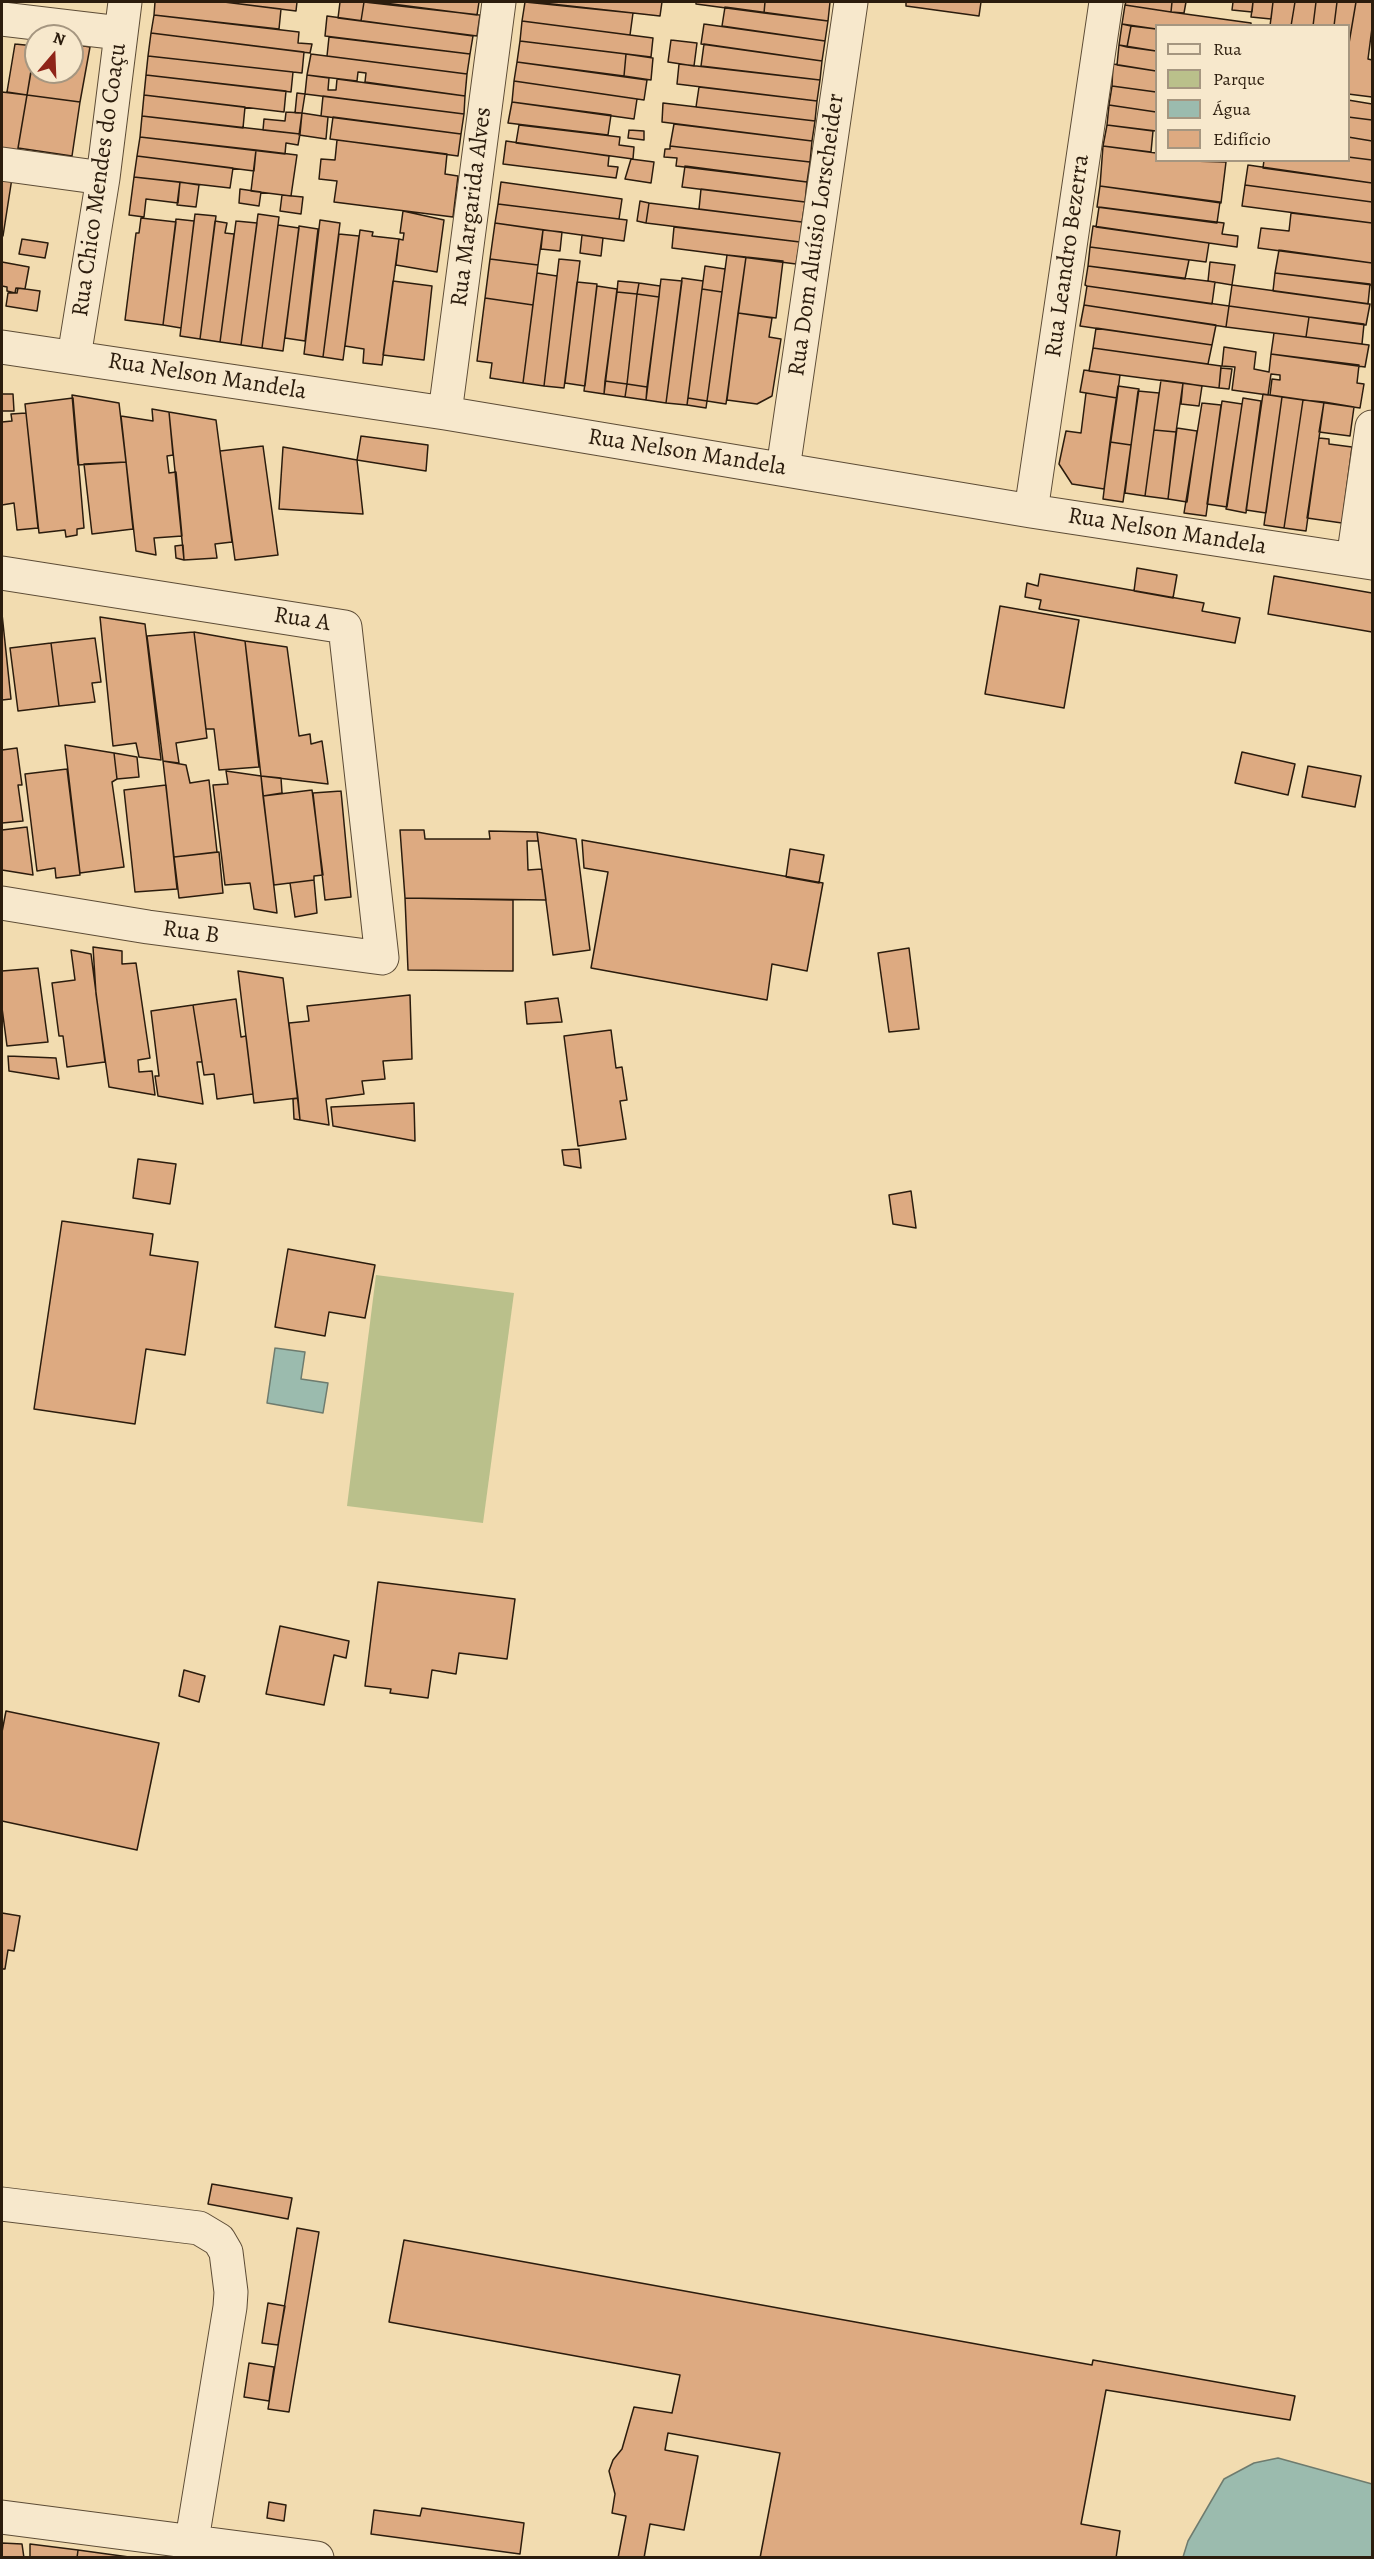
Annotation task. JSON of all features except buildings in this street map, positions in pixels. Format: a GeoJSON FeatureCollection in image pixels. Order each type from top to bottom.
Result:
{"type":"FeatureCollection","features":[{"type":"Feature","properties":{"kind":"street","name":"Rua Margarida Alves"},"geometry":{"type":"LineString","coordinates":[[445,413],[499,2]]}},
{"type":"Feature","properties":{"kind":"street","name":"Rua Dom Aluísio Lorscheider"},"geometry":{"type":"LineString","coordinates":[[783,469],[851,2]]}},
{"type":"Feature","properties":{"kind":"street","name":"Rua Leandro Bezerra"},"geometry":{"type":"LineString","coordinates":[[1030,511],[1106,2]]}},
{"type":"Feature","properties":{"kind":"street"},"geometry":{"type":"LineString","coordinates":[[2,19],[122,17]]}},
{"type":"Feature","properties":{"kind":"street","name":"Rua Chico Mendes do Coaçu"},"geometry":{"type":"LineString","coordinates":[[74,357],[103,178],[122,17]]}},
{"type":"Feature","properties":{"kind":"street"},"geometry":{"type":"LineString","coordinates":[[2,164],[103,178]]}},
{"type":"Feature","properties":{"kind":"street","name":"Rua Nelson Mandela"},"geometry":{"type":"LineString","coordinates":[[2,347],[445,413],[1030,511],[1363,561]]}},
{"type":"Feature","properties":{"kind":"street"},"geometry":{"type":"LineString","coordinates":[[1363,561],[1372,427]]}},
{"type":"Feature","properties":{"kind":"street","name":"Rua A"},"geometry":{"type":"LineString","coordinates":[[2,573],[345,627],[382,958]]}},
{"type":"Feature","properties":{"kind":"street","name":"Rua B"},"geometry":{"type":"LineString","coordinates":[[2,903],[148,927],[382,958]]}},
{"type":"Feature","properties":{"kind":"street"},"geometry":{"type":"LineString","coordinates":[[2,2204],[199,2228],[219,2240],[226,2252],[231,2292],[230,2307],[192,2540]]}},
{"type":"Feature","properties":{"kind":"street"},"geometry":{"type":"LineString","coordinates":[[2,2517],[317,2558]]}},
{"type":"Feature","properties":{"kind":"green space"},"geometry":{"type":"Polygon","coordinates":[[[376,1275],[514,1293],[483,1523],[347,1506],[376,1275]]]}},
{"type":"Feature","properties":{"kind":"water"},"geometry":{"type":"Polygon","coordinates":[[[275,1348],[305,1352],[301,1379],[328,1383],[323,1413],[267,1403],[275,1348]]]}},
{"type":"Feature","properties":{"kind":"water"},"geometry":{"type":"Polygon","coordinates":[[[1278,2458],[1372,2484],[1372,2557],[1183,2557],[1188,2541],[1224,2479],[1254,2463],[1278,2458]]]}}]}
